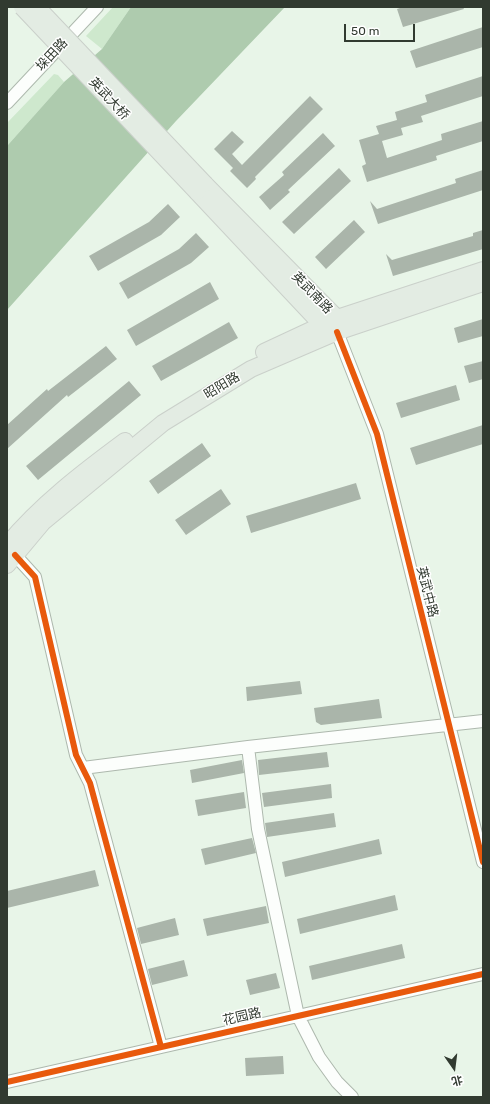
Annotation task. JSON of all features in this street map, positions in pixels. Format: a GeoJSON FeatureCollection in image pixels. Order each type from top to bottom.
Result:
{"type":"FeatureCollection","features":[{"type":"Feature","properties":{"kind":"main road","name":"英武大桥"},"geometry":{"type":"LineString","coordinates":[[22,7],[201,188]]}},
{"type":"Feature","properties":{"kind":"main road","name":"英武大桥"},"geometry":{"type":"LineString","coordinates":[[37,7],[201,188]]}},
{"type":"Feature","properties":{"kind":"main road","name":"英武南路"},"geometry":{"type":"LineString","coordinates":[[201,188],[322,325]]}},
{"type":"Feature","properties":{"kind":"main road","name":"英武南路"},"geometry":{"type":"LineString","coordinates":[[201,188],[337,325]]}},
{"type":"Feature","properties":{"kind":"main road","name":"昭阳路"},"geometry":{"type":"LineString","coordinates":[[10,555],[43,522],[163,423],[251,369],[337,325],[483,270]]}},
{"type":"Feature","properties":{"kind":"main road","name":"昭阳路"},"geometry":{"type":"LineString","coordinates":[[10,555],[38,512],[90,466],[160,415],[248,359],[322,325],[337,325],[483,283]]}},
{"type":"Feature","properties":{"kind":"street","name":"垛田路"},"geometry":{"type":"LineString","coordinates":[[7,102],[97,7]]}},
{"type":"Feature","properties":{"kind":"street","name":"英武中路"},"geometry":{"type":"LineString","coordinates":[[337,325],[377,434],[483,862]]}},
{"type":"Feature","properties":{"kind":"street"},"geometry":{"type":"LineString","coordinates":[[10,555],[35,577],[76,755],[90,783],[161,1047]]}},
{"type":"Feature","properties":{"kind":"street"},"geometry":{"type":"LineString","coordinates":[[83,768],[248,747],[483,721]]}},
{"type":"Feature","properties":{"kind":"street"},"geometry":{"type":"LineString","coordinates":[[248,747],[258,829],[298,1016],[319,1057],[337,1082],[352,1097]]}},
{"type":"Feature","properties":{"kind":"street","name":"花园路"},"geometry":{"type":"LineString","coordinates":[[7,1082],[483,974]]}},
{"type":"Feature","properties":{"kind":"shaded area"},"geometry":{"type":"Polygon","coordinates":[[[113,7],[131,7],[102,49],[86,36],[113,7]]]}},
{"type":"Feature","properties":{"kind":"shaded area"},"geometry":{"type":"Polygon","coordinates":[[[131,7],[285,7],[176,121],[7,310],[7,146],[64,82],[102,49],[131,7]]]}},
{"type":"Feature","properties":{"kind":"shaded area"},"geometry":{"type":"Polygon","coordinates":[[[54,74],[58,75],[64,82],[7,146],[7,123],[54,74]]]}},
{"type":"Feature","properties":{"kind":"building"},"geometry":{"type":"Polygon","coordinates":[[[403,7],[463,7],[464,9],[403,27],[397,9],[403,7]]]}},
{"type":"Feature","properties":{"kind":"building"},"geometry":{"type":"Polygon","coordinates":[[[483,27],[483,47],[416,68],[410,51],[483,27]]]}},
{"type":"Feature","properties":{"kind":"building"},"geometry":{"type":"Polygon","coordinates":[[[483,76],[483,96],[421,116],[423,122],[401,128],[403,135],[382,141],[387,158],[442,140],[441,134],[483,121],[483,141],[436,156],[437,160],[367,182],[362,166],[366,164],[359,140],[379,134],[376,126],[397,120],[395,112],[427,102],[425,95],[483,76]]]}},
{"type":"Feature","properties":{"kind":"building"},"geometry":{"type":"Polygon","coordinates":[[[310,96],[323,109],[255,177],[256,179],[247,188],[230,171],[233,168],[214,149],[232,131],[244,142],[232,154],[242,165],[310,96]]]}},
{"type":"Feature","properties":{"kind":"building"},"geometry":{"type":"Polygon","coordinates":[[[323,133],[335,146],[288,190],[290,192],[270,210],[259,197],[284,175],[282,172],[323,133]]]}},
{"type":"Feature","properties":{"kind":"building"},"geometry":{"type":"Polygon","coordinates":[[[339,168],[351,181],[294,234],[282,222],[339,168]]]}},
{"type":"Feature","properties":{"kind":"building"},"geometry":{"type":"Polygon","coordinates":[[[483,170],[483,190],[378,224],[370,201],[377,209],[456,183],[455,179],[483,170]]]}},
{"type":"Feature","properties":{"kind":"building"},"geometry":{"type":"Polygon","coordinates":[[[168,204],[180,217],[161,235],[98,271],[89,256],[149,222],[168,204]]]}},
{"type":"Feature","properties":{"kind":"building"},"geometry":{"type":"Polygon","coordinates":[[[354,220],[365,232],[326,269],[315,257],[354,220]]]}},
{"type":"Feature","properties":{"kind":"building"},"geometry":{"type":"Polygon","coordinates":[[[483,230],[483,249],[393,276],[386,254],[392,260],[473,236],[473,233],[483,230]]]}},
{"type":"Feature","properties":{"kind":"building"},"geometry":{"type":"Polygon","coordinates":[[[196,233],[209,247],[191,263],[128,299],[119,283],[179,249],[196,233]]]}},
{"type":"Feature","properties":{"kind":"building"},"geometry":{"type":"Polygon","coordinates":[[[210,282],[219,299],[136,346],[127,330],[210,282]]]}},
{"type":"Feature","properties":{"kind":"building"},"geometry":{"type":"Polygon","coordinates":[[[483,319],[483,336],[458,343],[454,328],[483,319]]]}},
{"type":"Feature","properties":{"kind":"building"},"geometry":{"type":"Polygon","coordinates":[[[229,322],[238,338],[161,381],[152,366],[229,322]]]}},
{"type":"Feature","properties":{"kind":"building"},"geometry":{"type":"Polygon","coordinates":[[[106,346],[117,359],[68,397],[67,395],[7,449],[7,425],[47,389],[48,391],[106,346]]]}},
{"type":"Feature","properties":{"kind":"building"},"geometry":{"type":"Polygon","coordinates":[[[483,361],[483,379],[469,383],[464,366],[483,361]]]}},
{"type":"Feature","properties":{"kind":"building"},"geometry":{"type":"Polygon","coordinates":[[[129,381],[141,395],[38,480],[26,466],[129,381]]]}},
{"type":"Feature","properties":{"kind":"building"},"geometry":{"type":"Polygon","coordinates":[[[456,385],[460,400],[401,418],[396,403],[456,385]]]}},
{"type":"Feature","properties":{"kind":"building"},"geometry":{"type":"Polygon","coordinates":[[[483,425],[483,444],[416,465],[410,448],[483,425]]]}},
{"type":"Feature","properties":{"kind":"building"},"geometry":{"type":"Polygon","coordinates":[[[202,443],[211,456],[158,494],[149,481],[202,443]]]}},
{"type":"Feature","properties":{"kind":"building"},"geometry":{"type":"Polygon","coordinates":[[[356,483],[361,499],[251,533],[246,516],[356,483]]]}},
{"type":"Feature","properties":{"kind":"building"},"geometry":{"type":"Polygon","coordinates":[[[221,489],[231,504],[186,535],[175,520],[221,489]]]}},
{"type":"Feature","properties":{"kind":"building"},"geometry":{"type":"Polygon","coordinates":[[[300,681],[302,694],[247,701],[246,687],[300,681]]]}},
{"type":"Feature","properties":{"kind":"building"},"geometry":{"type":"Polygon","coordinates":[[[379,699],[382,718],[321,725],[316,722],[314,708],[379,699]]]}},
{"type":"Feature","properties":{"kind":"building"},"geometry":{"type":"Polygon","coordinates":[[[327,752],[329,767],[259,775],[258,760],[327,752]]]}},
{"type":"Feature","properties":{"kind":"building"},"geometry":{"type":"Polygon","coordinates":[[[242,760],[244,773],[192,783],[190,770],[242,760]]]}},
{"type":"Feature","properties":{"kind":"building"},"geometry":{"type":"Polygon","coordinates":[[[331,784],[332,798],[264,807],[262,793],[331,784]]]}},
{"type":"Feature","properties":{"kind":"building"},"geometry":{"type":"Polygon","coordinates":[[[244,792],[246,808],[198,816],[195,800],[244,792]]]}},
{"type":"Feature","properties":{"kind":"building"},"geometry":{"type":"Polygon","coordinates":[[[334,813],[336,827],[267,837],[265,823],[334,813]]]}},
{"type":"Feature","properties":{"kind":"building"},"geometry":{"type":"Polygon","coordinates":[[[252,838],[256,853],[205,865],[201,849],[252,838]]]}},
{"type":"Feature","properties":{"kind":"building"},"geometry":{"type":"Polygon","coordinates":[[[379,839],[382,854],[285,877],[282,862],[379,839]]]}},
{"type":"Feature","properties":{"kind":"building"},"geometry":{"type":"Polygon","coordinates":[[[95,870],[99,886],[7,908],[7,891],[95,870]]]}},
{"type":"Feature","properties":{"kind":"building"},"geometry":{"type":"Polygon","coordinates":[[[395,895],[398,910],[300,934],[297,919],[395,895]]]}},
{"type":"Feature","properties":{"kind":"building"},"geometry":{"type":"Polygon","coordinates":[[[266,906],[269,923],[207,936],[203,919],[266,906]]]}},
{"type":"Feature","properties":{"kind":"building"},"geometry":{"type":"Polygon","coordinates":[[[175,918],[179,935],[141,944],[137,928],[175,918]]]}},
{"type":"Feature","properties":{"kind":"building"},"geometry":{"type":"Polygon","coordinates":[[[402,944],[405,958],[312,980],[309,966],[402,944]]]}},
{"type":"Feature","properties":{"kind":"building"},"geometry":{"type":"Polygon","coordinates":[[[184,960],[188,976],[152,985],[148,969],[184,960]]]}},
{"type":"Feature","properties":{"kind":"building"},"geometry":{"type":"Polygon","coordinates":[[[276,973],[280,988],[250,995],[246,980],[276,973]]]}},
{"type":"Feature","properties":{"kind":"building"},"geometry":{"type":"Polygon","coordinates":[[[283,1056],[284,1074],[246,1076],[245,1058],[283,1056]]]}},
{"type":"Feature","properties":{"kind":"cycle path"},"geometry":{"type":"LineString","coordinates":[[337,332],[377,434],[483,862]]}},
{"type":"Feature","properties":{"kind":"cycle path"},"geometry":{"type":"LineString","coordinates":[[15,555],[35,577],[76,755],[90,783],[161,1047]]}},
{"type":"Feature","properties":{"kind":"cycle path"},"geometry":{"type":"LineString","coordinates":[[7,1082],[483,974]]}}]}
